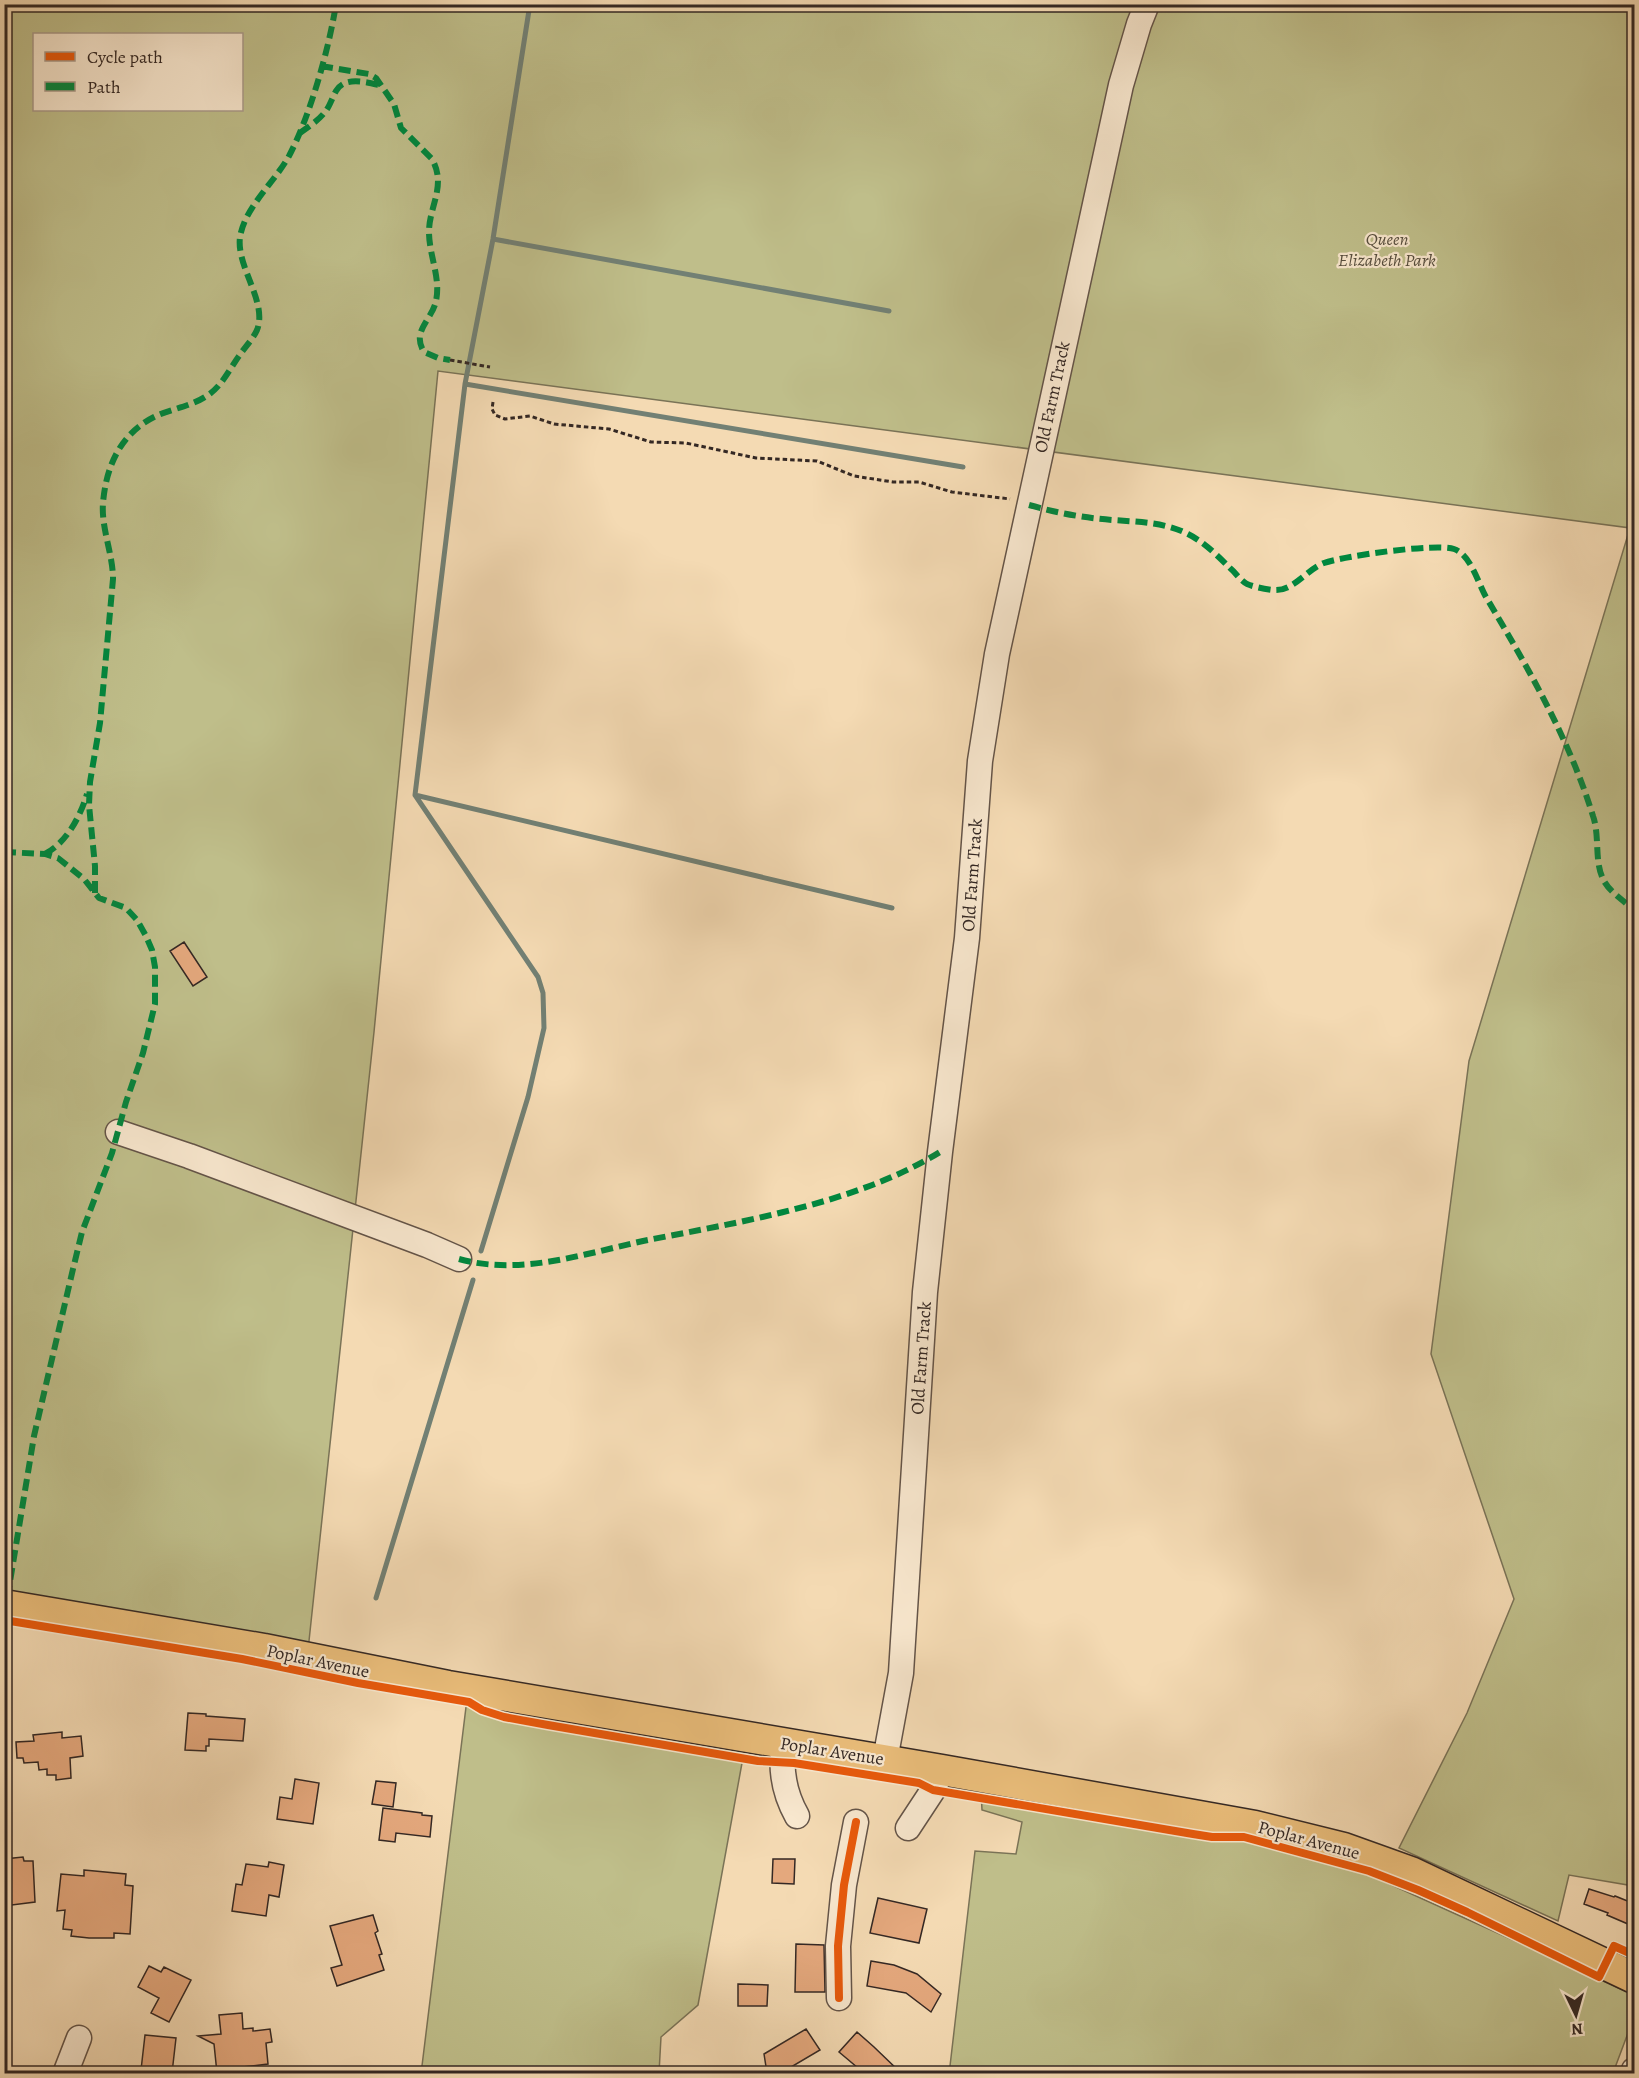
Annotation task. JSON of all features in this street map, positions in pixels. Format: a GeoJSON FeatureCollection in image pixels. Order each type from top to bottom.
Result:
{"type":"FeatureCollection","features":[{"type":"Feature","properties":{"kind":"main road","name":"Poplar Avenue"},"geometry":{"type":"LineString","coordinates":[[4,1605],[206,1639],[448,1686],[1209,1816],[1313,1839],[1401,1868],[1635,1978]]}},
{"type":"Feature","properties":{"kind":"street","name":"Old Farm Track"},"geometry":{"type":"LineString","coordinates":[[885,1760],[901,1673],[925,1292],[967,938],[980,761],[997,654],[1121,85],[1147,4]]}},
{"type":"Feature","properties":{"kind":"street"},"geometry":{"type":"LineString","coordinates":[[118,1132],[197,1159],[459,1259]]}},
{"type":"Feature","properties":{"kind":"street"},"geometry":{"type":"LineString","coordinates":[[784,1744],[781,1763],[783,1775],[789,1802],[797,1816]]}},
{"type":"Feature","properties":{"kind":"street"},"geometry":{"type":"LineString","coordinates":[[908,1828],[933,1790],[942,1770]]}},
{"type":"Feature","properties":{"kind":"street"},"geometry":{"type":"LineString","coordinates":[[839,1998],[838,1946],[844,1886],[856,1822]]}},
{"type":"Feature","properties":{"kind":"street"},"geometry":{"type":"LineString","coordinates":[[65,2073],[79,2038]]}},
{"type":"Feature","properties":{"kind":"path"},"geometry":{"type":"LineString","coordinates":[[450,360],[490,367]]}},
{"type":"Feature","properties":{"kind":"path"},"geometry":{"type":"LineString","coordinates":[[493,402],[492,409],[495,415],[505,419],[530,416],[554,424],[609,429],[651,442],[686,443],[756,458],[817,460],[854,476],[893,483],[919,482],[952,492],[1010,499],[1029,505]]}},
{"type":"Feature","properties":{"kind":"green space","name":"Queen Elizabeth Park"},"geometry":{"type":"Polygon","coordinates":[[[4,5],[1634,5],[1634,1886],[1569,1875],[1558,1921],[1399,1848],[1467,1713],[1514,1599],[1431,1354],[1469,1061],[1630,528],[438,371],[374,1032],[306,1669],[5,1618],[4,5]]]}},
{"type":"Feature","properties":{"kind":"green space"},"geometry":{"type":"Polygon","coordinates":[[[467,1699],[744,1752],[698,2005],[661,2037],[659,2073],[421,2074],[467,1699]]]}},
{"type":"Feature","properties":{"kind":"green space"},"geometry":{"type":"Polygon","coordinates":[[[981,1791],[1242,1839],[1372,1876],[1634,1995],[1634,2017],[1613,2073],[954,2074],[950,2066],[975,1851],[1016,1854],[1022,1822],[982,1810],[981,1791]]]}},
{"type":"Feature","properties":{"kind":"building"},"geometry":{"type":"Polygon","coordinates":[[[184,942],[207,977],[193,986],[170,951],[184,942]]]}},
{"type":"Feature","properties":{"kind":"building"},"geometry":{"type":"Polygon","coordinates":[[[188,1713],[245,1719],[243,1741],[209,1739],[206,1751],[185,1750],[188,1713]]]}},
{"type":"Feature","properties":{"kind":"building"},"geometry":{"type":"Polygon","coordinates":[[[62,1732],[62,1738],[81,1736],[83,1756],[70,1758],[71,1778],[56,1780],[56,1775],[47,1775],[47,1769],[39,1770],[38,1762],[24,1763],[23,1758],[17,1758],[16,1742],[34,1741],[33,1735],[62,1732]]]}},
{"type":"Feature","properties":{"kind":"building"},"geometry":{"type":"Polygon","coordinates":[[[295,1779],[319,1783],[313,1824],[277,1819],[280,1797],[292,1799],[295,1779]]]}},
{"type":"Feature","properties":{"kind":"building"},"geometry":{"type":"Polygon","coordinates":[[[376,1781],[396,1783],[393,1807],[372,1804],[376,1781]]]}},
{"type":"Feature","properties":{"kind":"building"},"geometry":{"type":"Polygon","coordinates":[[[383,1808],[432,1816],[430,1837],[396,1833],[395,1842],[379,1840],[383,1808]]]}},
{"type":"Feature","properties":{"kind":"building"},"geometry":{"type":"Polygon","coordinates":[[[23,1857],[24,1861],[33,1861],[35,1902],[4,1906],[4,1859],[23,1857]]]}},
{"type":"Feature","properties":{"kind":"building"},"geometry":{"type":"Polygon","coordinates":[[[773,1859],[795,1859],[794,1884],[772,1883],[773,1859]]]}},
{"type":"Feature","properties":{"kind":"building"},"geometry":{"type":"Polygon","coordinates":[[[269,1862],[284,1865],[279,1897],[269,1895],[266,1916],[232,1911],[236,1884],[242,1885],[246,1864],[268,1867],[269,1862]]]}},
{"type":"Feature","properties":{"kind":"building"},"geometry":{"type":"Polygon","coordinates":[[[84,1870],[126,1874],[125,1885],[133,1886],[130,1934],[114,1933],[114,1938],[89,1938],[71,1936],[72,1930],[63,1929],[65,1910],[57,1911],[61,1874],[84,1876],[84,1870]]]}},
{"type":"Feature","properties":{"kind":"building"},"geometry":{"type":"Polygon","coordinates":[[[1589,1889],[1635,1904],[1635,1927],[1584,1904],[1589,1889]]]}},
{"type":"Feature","properties":{"kind":"building"},"geometry":{"type":"Polygon","coordinates":[[[878,1898],[927,1909],[919,1943],[870,1933],[878,1898]]]}},
{"type":"Feature","properties":{"kind":"building"},"geometry":{"type":"Polygon","coordinates":[[[373,1915],[378,1931],[375,1933],[382,1954],[379,1955],[384,1970],[337,1986],[331,1968],[342,1965],[330,1926],[373,1915]]]}},
{"type":"Feature","properties":{"kind":"building"},"geometry":{"type":"Polygon","coordinates":[[[796,1944],[824,1945],[825,1992],[795,1992],[796,1944]]]}},
{"type":"Feature","properties":{"kind":"building"},"geometry":{"type":"Polygon","coordinates":[[[871,1961],[894,1965],[917,1974],[941,1994],[931,2012],[906,1993],[867,1986],[871,1961]]]}},
{"type":"Feature","properties":{"kind":"building"},"geometry":{"type":"Polygon","coordinates":[[[149,1966],[161,1972],[164,1967],[191,1980],[169,2022],[151,2013],[159,1998],[138,1987],[149,1966]]]}},
{"type":"Feature","properties":{"kind":"building"},"geometry":{"type":"Polygon","coordinates":[[[738,1984],[768,1985],[767,2006],[738,2006],[738,1984]]]}},
{"type":"Feature","properties":{"kind":"building"},"geometry":{"type":"Polygon","coordinates":[[[242,2013],[243,2029],[253,2028],[253,2031],[270,2029],[272,2042],[266,2043],[268,2064],[234,2068],[234,2072],[217,2073],[214,2044],[198,2036],[221,2034],[219,2015],[242,2013]]]}},
{"type":"Feature","properties":{"kind":"building"},"geometry":{"type":"Polygon","coordinates":[[[806,2029],[820,2050],[781,2073],[767,2073],[764,2054],[806,2029]]]}},
{"type":"Feature","properties":{"kind":"building"},"geometry":{"type":"Polygon","coordinates":[[[857,2032],[901,2073],[864,2073],[839,2052],[857,2032]]]}},
{"type":"Feature","properties":{"kind":"building"},"geometry":{"type":"Polygon","coordinates":[[[145,2035],[176,2038],[172,2073],[147,2073],[147,2070],[141,2070],[145,2035]]]}},
{"type":"Feature","properties":{"kind":"waterway"},"geometry":{"type":"LineString","coordinates":[[481,1251],[528,1097],[544,1028],[543,993],[538,977],[415,795],[465,384],[493,239],[530,4]]}},
{"type":"Feature","properties":{"kind":"waterway"},"geometry":{"type":"LineString","coordinates":[[493,239],[889,311]]}},
{"type":"Feature","properties":{"kind":"waterway"},"geometry":{"type":"LineString","coordinates":[[465,384],[963,467]]}},
{"type":"Feature","properties":{"kind":"waterway"},"geometry":{"type":"LineString","coordinates":[[415,795],[892,908]]}},
{"type":"Feature","properties":{"kind":"waterway"},"geometry":{"type":"LineString","coordinates":[[376,1598],[473,1280]]}},
{"type":"Feature","properties":{"kind":"marked path"},"geometry":{"type":"LineString","coordinates":[[95,893],[95,866],[89,805],[90,782],[100,723],[113,579],[103,512],[107,477],[117,453],[132,433],[154,417],[193,403],[216,389],[257,330],[258,308],[243,260],[240,237],[248,215],[283,166],[297,140],[318,82],[336,4]]}},
{"type":"Feature","properties":{"kind":"marked path"},"geometry":{"type":"LineString","coordinates":[[321,66],[369,74],[376,78],[394,104],[401,128],[432,159],[438,178],[438,187],[429,232],[437,292],[434,308],[420,338],[424,352],[450,360]]}},
{"type":"Feature","properties":{"kind":"marked path"},"geometry":{"type":"LineString","coordinates":[[300,133],[322,115],[336,91],[345,83],[358,81],[383,86]]}},
{"type":"Feature","properties":{"kind":"marked path"},"geometry":{"type":"LineString","coordinates":[[1029,505],[1071,515],[1151,523],[1179,530],[1205,545],[1242,581],[1273,590],[1287,588],[1317,566],[1334,560],[1389,551],[1429,548],[1454,549],[1460,552],[1473,570],[1560,731],[1583,787],[1595,824],[1600,872],[1603,879],[1613,892],[1634,911]]}},
{"type":"Feature","properties":{"kind":"marked path"},"geometry":{"type":"LineString","coordinates":[[45,854],[60,843],[72,828],[87,794]]}},
{"type":"Feature","properties":{"kind":"marked path"},"geometry":{"type":"LineString","coordinates":[[4,852],[45,854],[58,858],[84,879],[99,898],[126,908],[137,920],[146,936],[152,950],[155,967],[155,1004],[143,1053],[112,1153],[82,1232],[34,1436],[6,1606]]}},
{"type":"Feature","properties":{"kind":"marked path"},"geometry":{"type":"LineString","coordinates":[[459,1259],[482,1264],[505,1265],[551,1261],[757,1218],[796,1209],[872,1185],[940,1152]]}},
{"type":"Feature","properties":{"kind":"cycle path"},"geometry":{"type":"LineString","coordinates":[[4,1620],[242,1659],[358,1683],[469,1702],[482,1710],[504,1717],[548,1725],[758,1761],[794,1763],[919,1783],[933,1790],[1193,1834],[1212,1837],[1244,1837],[1369,1871],[1418,1890],[1599,1977],[1614,1946],[1634,1955]]}},
{"type":"Feature","properties":{"kind":"cycle path"},"geometry":{"type":"LineString","coordinates":[[839,1998],[838,1946],[844,1885],[856,1822]]}}]}
